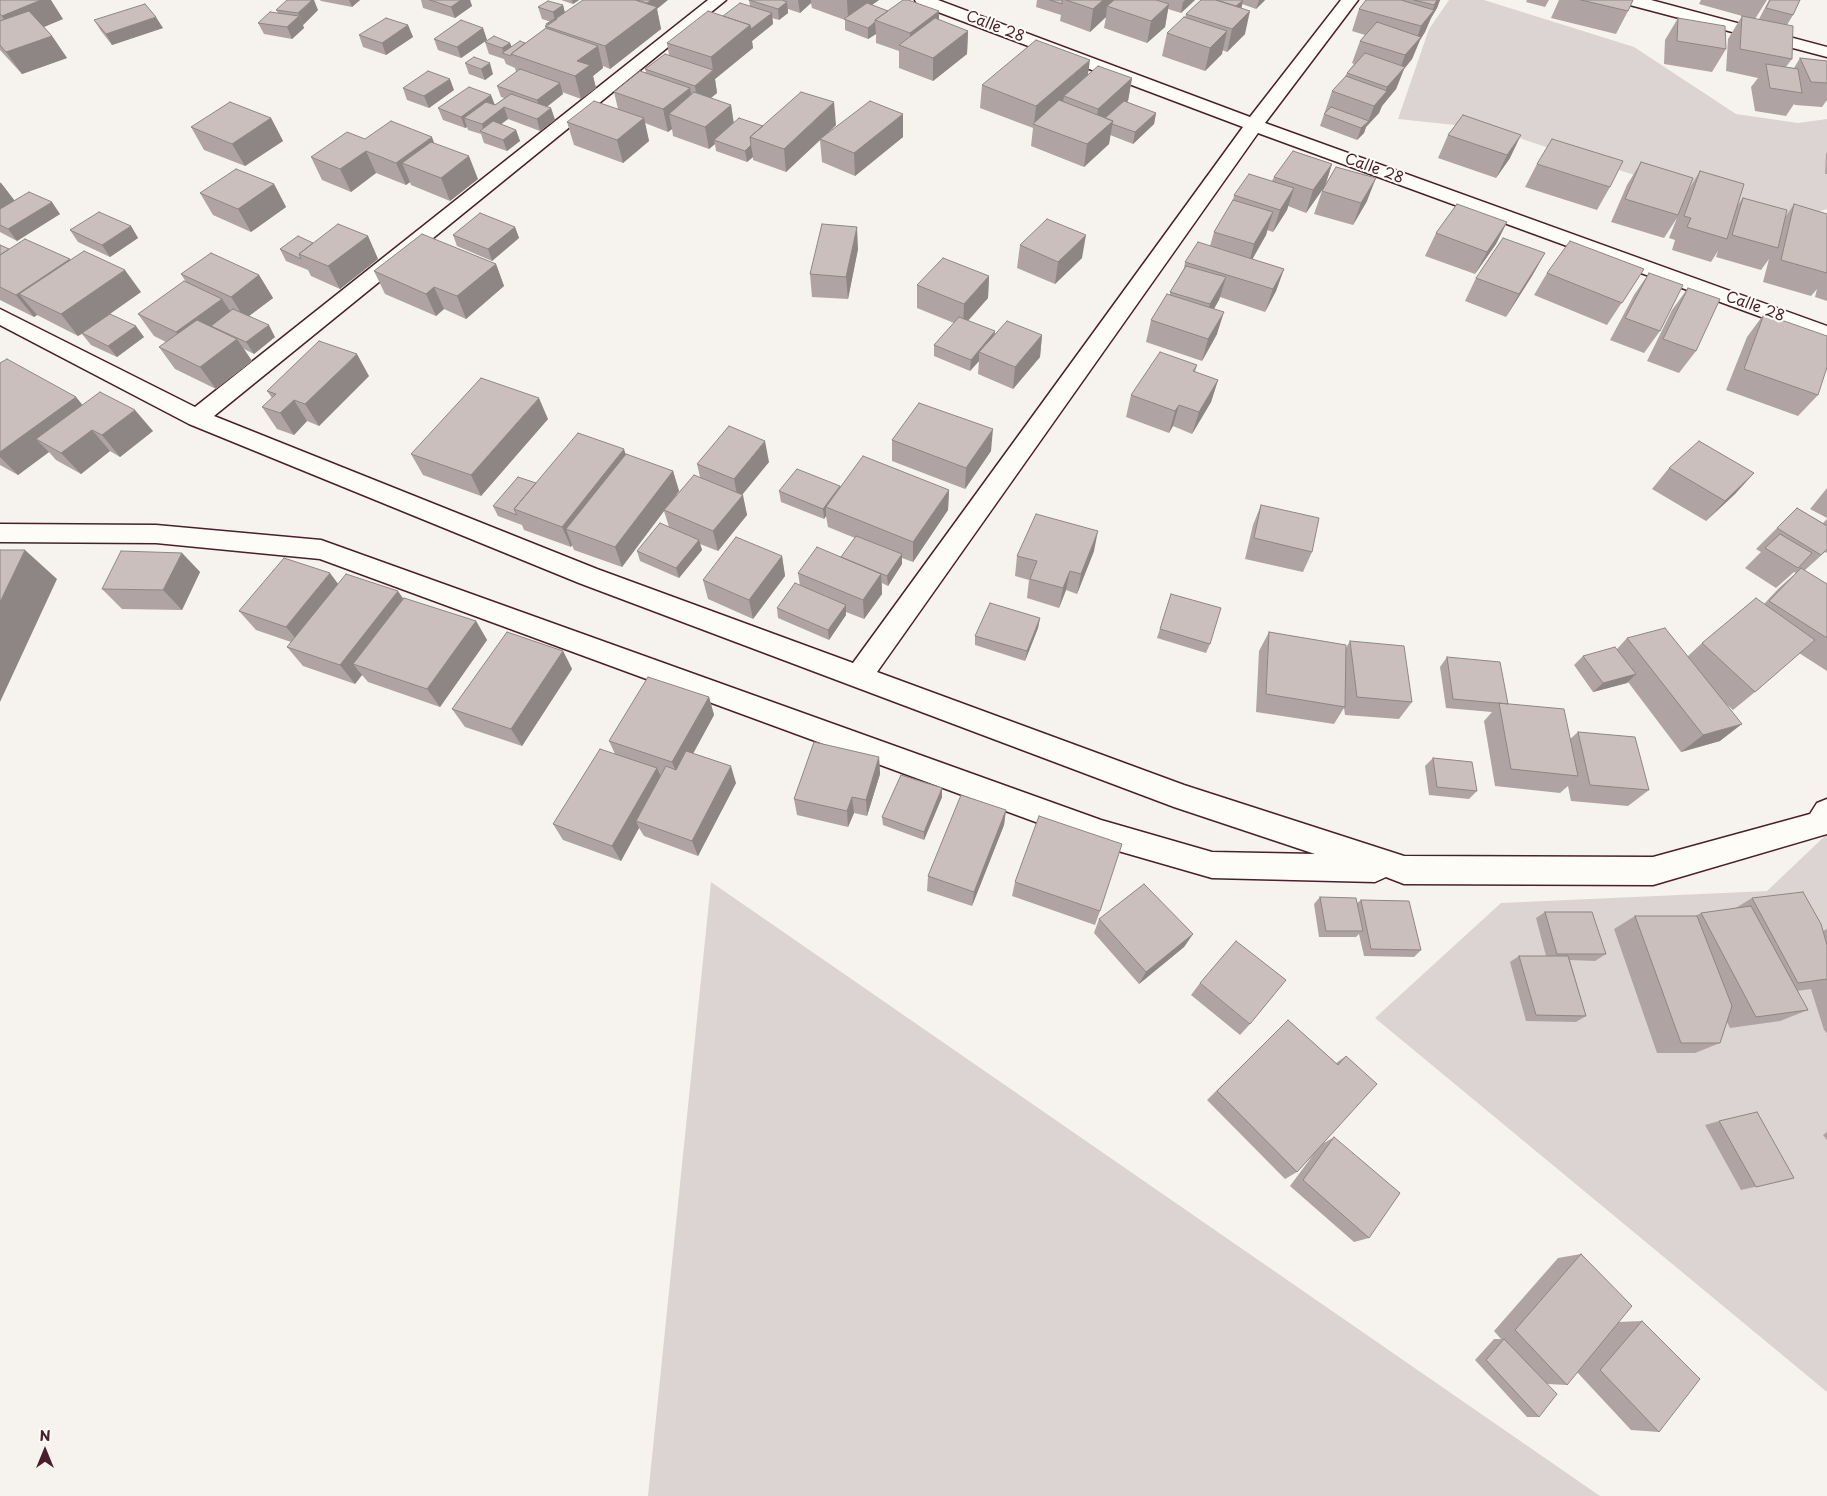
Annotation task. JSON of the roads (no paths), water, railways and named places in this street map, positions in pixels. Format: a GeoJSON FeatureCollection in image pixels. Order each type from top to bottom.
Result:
{"type":"FeatureCollection","features":[{"type":"Feature","properties":{"kind":"street"},"geometry":{"type":"LineString","coordinates":[[197,418],[718,0]]}},
{"type":"Feature","properties":{"kind":"street","name":"Calle 28"},"geometry":{"type":"LineString","coordinates":[[923,0],[1254,125],[1827,334]]}},
{"type":"Feature","properties":{"kind":"street"},"geometry":{"type":"LineString","coordinates":[[859,676],[1254,125],[1350,0]]}},
{"type":"Feature","properties":{"kind":"street"},"geometry":{"type":"LineString","coordinates":[[1632,0],[1827,52]]}},
{"type":"Feature","properties":{"kind":"street"},"geometry":{"type":"LineString","coordinates":[[0,316],[197,418],[588,576],[1184,798],[1404,870]]}},
{"type":"Feature","properties":{"kind":"street"},"geometry":{"type":"LineString","coordinates":[[0,533],[156,534],[321,550],[1101,833],[1212,864],[1404,870],[1653,871],[1819,824],[1827,812]]}}]}
